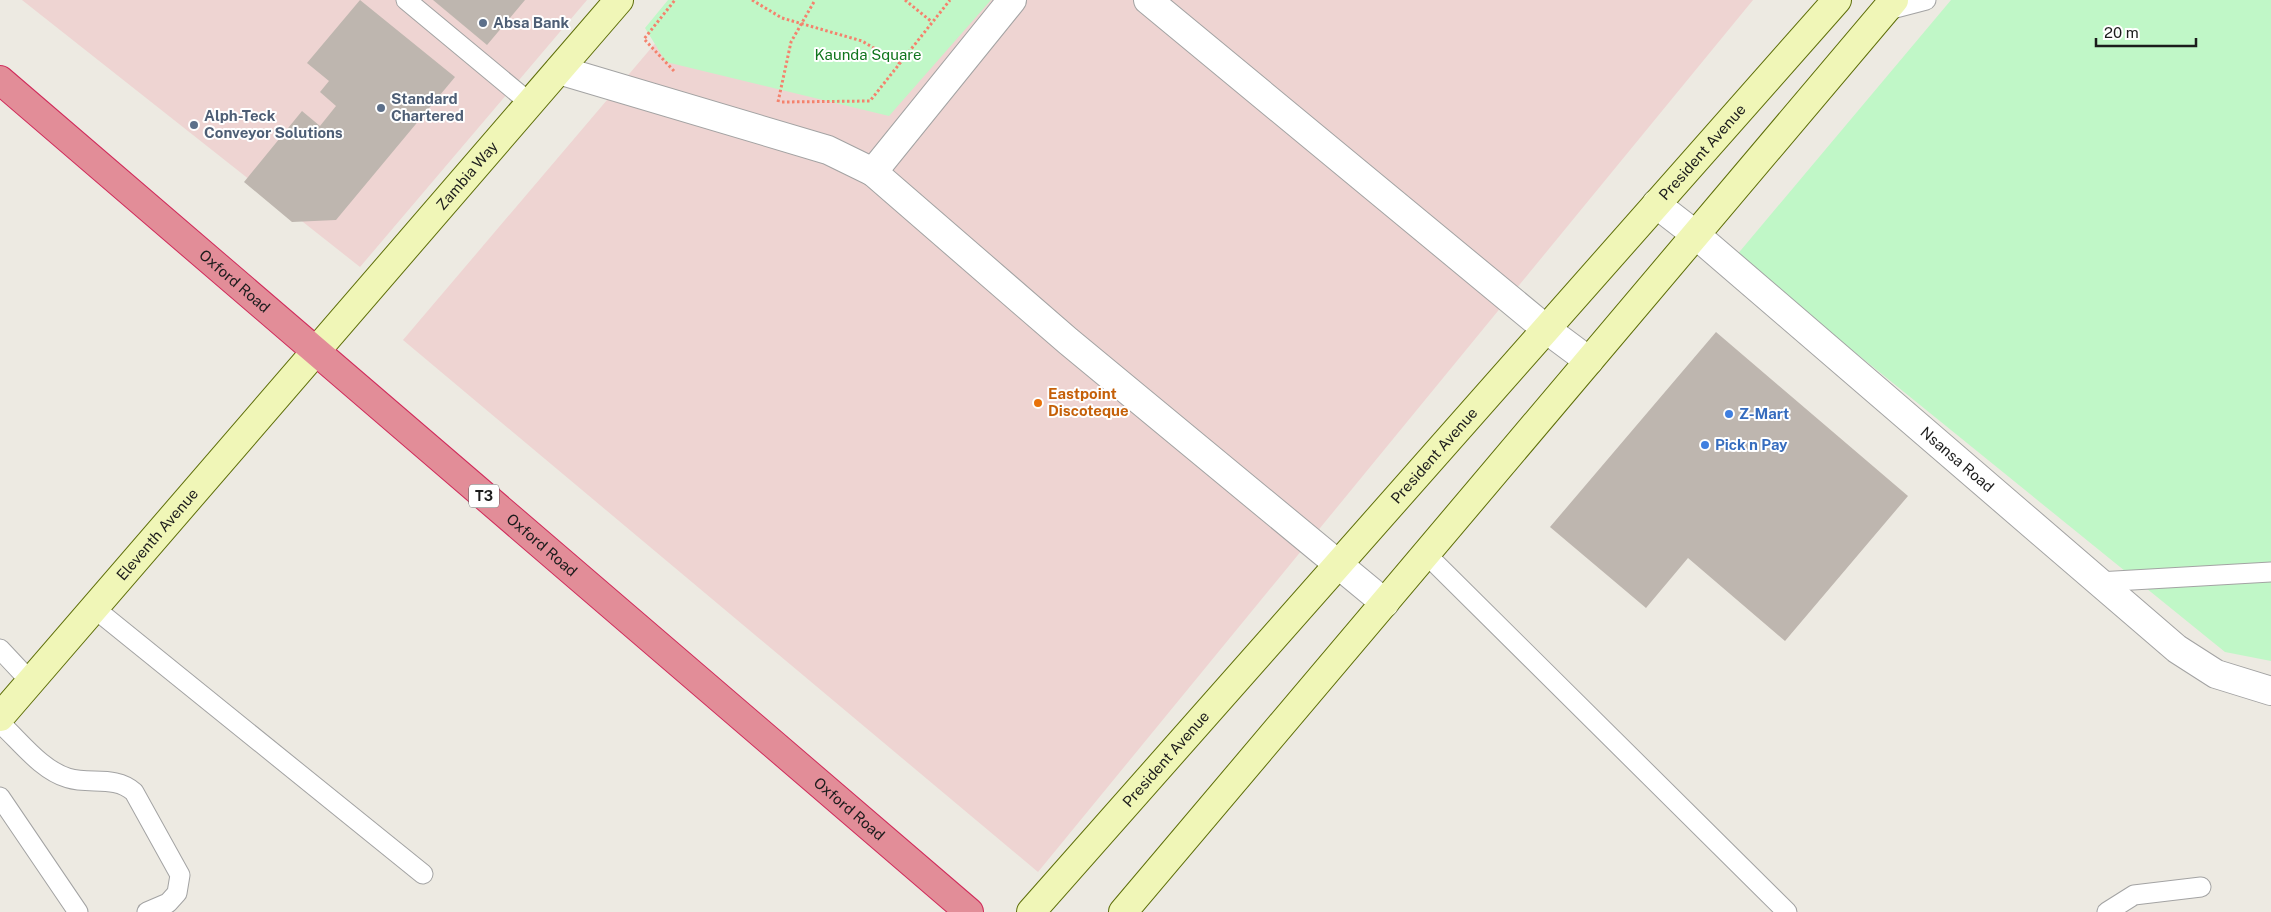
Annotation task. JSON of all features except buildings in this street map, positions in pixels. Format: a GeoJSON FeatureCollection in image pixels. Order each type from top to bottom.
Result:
{"type":"FeatureCollection","features":[{"type":"Feature","properties":{"kind":"highway","name":"Oxford Road"},"geometry":{"type":"LineString","coordinates":[[0,80],[969,912]]}},
{"type":"Feature","properties":{"kind":"main road","name":"Zambia Way"},"geometry":{"type":"LineString","coordinates":[[316,352],[618,0]]}},
{"type":"Feature","properties":{"kind":"main road","name":"President Avenue"},"geometry":{"type":"LineString","coordinates":[[1031,912],[1837,0]]}},
{"type":"Feature","properties":{"kind":"main road"},"geometry":{"type":"LineString","coordinates":[[1123,912],[1889,5]]}},
{"type":"Feature","properties":{"kind":"main road","name":"Eleventh Avenue"},"geometry":{"type":"LineString","coordinates":[[0,717],[316,352]]}},
{"type":"Feature","properties":{"kind":"street"},"geometry":{"type":"LineString","coordinates":[[873,172],[1012,0]]}},
{"type":"Feature","properties":{"kind":"street"},"geometry":{"type":"LineString","coordinates":[[1148,0],[1546,329],[1589,361]]}},
{"type":"Feature","properties":{"kind":"street"},"geometry":{"type":"LineString","coordinates":[[559,70],[828,150],[873,172],[1068,341],[1384,603]]}},
{"type":"Feature","properties":{"kind":"street","name":"Nsansa Road"},"geometry":{"type":"LineString","coordinates":[[1656,204],[1696,235],[2177,649],[2216,674],[2271,691]]}},
{"type":"Feature","properties":{"kind":"lane"},"geometry":{"type":"LineString","coordinates":[[406,0],[530,103]]}},
{"type":"Feature","properties":{"kind":"lane"},"geometry":{"type":"LineString","coordinates":[[1889,5],[1926,0]]}},
{"type":"Feature","properties":{"kind":"lane"},"geometry":{"type":"LineString","coordinates":[[1426,554],[1787,912]]}},
{"type":"Feature","properties":{"kind":"lane"},"geometry":{"type":"LineString","coordinates":[[2098,582],[2271,572]]}},
{"type":"Feature","properties":{"kind":"lane"},"geometry":{"type":"LineString","coordinates":[[94,608],[422,874]]}},
{"type":"Feature","properties":{"kind":"lane"},"geometry":{"type":"LineString","coordinates":[[0,649],[30,681]]}},
{"type":"Feature","properties":{"kind":"lane"},"geometry":{"type":"LineString","coordinates":[[0,723],[51,771],[69,779],[115,782],[126,785],[134,792],[180,875],[177,893],[168,903],[147,912]]}},
{"type":"Feature","properties":{"kind":"lane"},"geometry":{"type":"LineString","coordinates":[[0,797],[78,912]]}},
{"type":"Feature","properties":{"kind":"lane"},"geometry":{"type":"LineString","coordinates":[[2107,912],[2134,895],[2201,887]]}},
{"type":"Feature","properties":{"kind":"path"},"geometry":{"type":"LineString","coordinates":[[675,0],[644,40],[678,75]]}},
{"type":"Feature","properties":{"kind":"path"},"geometry":{"type":"LineString","coordinates":[[752,0],[782,18],[862,42],[901,64]]}},
{"type":"Feature","properties":{"kind":"path"},"geometry":{"type":"LineString","coordinates":[[778,102],[791,42],[816,0]]}},
{"type":"Feature","properties":{"kind":"path"},"geometry":{"type":"LineString","coordinates":[[905,0],[932,22]]}},
{"type":"Feature","properties":{"kind":"path"},"geometry":{"type":"LineString","coordinates":[[769,100],[778,102],[870,101],[950,0]]}},
{"type":"Feature","properties":{"kind":"shaded area"},"geometry":{"type":"Polygon","coordinates":[[[22,0],[587,0],[360,267],[22,0]]]}},
{"type":"Feature","properties":{"kind":"shaded area"},"geometry":{"type":"Polygon","coordinates":[[[692,0],[1753,0],[1038,872],[403,340],[692,0]]]}},
{"type":"Feature","properties":{"kind":"green space","name":"Kaunda Square"},"geometry":{"type":"Polygon","coordinates":[[[668,0],[991,0],[889,116],[666,62],[645,28],[668,0]]]}},
{"type":"Feature","properties":{"kind":"green space"},"geometry":{"type":"Polygon","coordinates":[[[1951,0],[2271,0],[2271,661],[2225,652],[1736,256],[1951,0]]]}},
{"type":"Feature","properties":{"kind":"place","name":"Absa Bank"},"geometry":{"type":"Point","coordinates":[483,23]}},
{"type":"Feature","properties":{"kind":"place","name":"Standard Chartered"},"geometry":{"type":"Point","coordinates":[381,108]}},
{"type":"Feature","properties":{"kind":"place","name":"Alph-Teck Conveyor Solutions"},"geometry":{"type":"Point","coordinates":[194,125]}},
{"type":"Feature","properties":{"kind":"place","name":"Eastpoint Discoteque"},"geometry":{"type":"Point","coordinates":[1038,403]}},
{"type":"Feature","properties":{"kind":"place","name":"Z-Mart"},"geometry":{"type":"Point","coordinates":[1729,414]}},
{"type":"Feature","properties":{"kind":"place","name":"Pick n Pay"},"geometry":{"type":"Point","coordinates":[1705,445]}}]}
